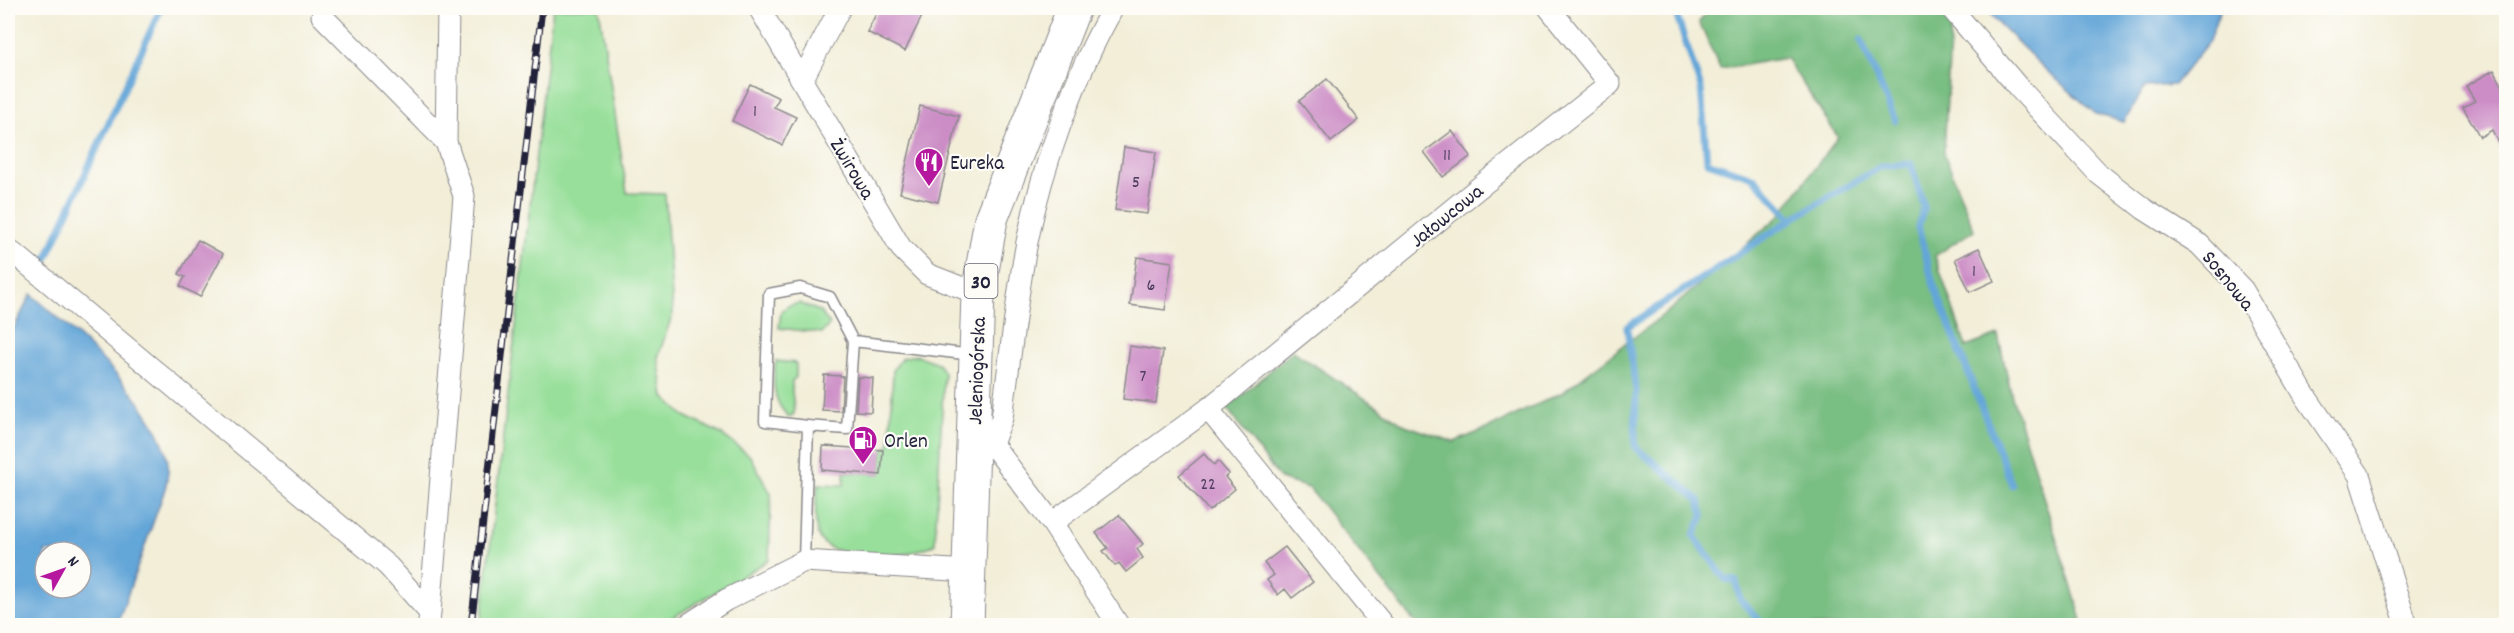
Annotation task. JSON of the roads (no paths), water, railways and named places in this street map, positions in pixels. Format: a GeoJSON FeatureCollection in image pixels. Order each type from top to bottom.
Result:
{"type":"FeatureCollection","features":[{"type":"Feature","properties":{"kind":"main road","name":"Jeleniogórska"},"geometry":{"type":"LineString","coordinates":[[969,571],[983,437],[976,356],[978,294],[991,219],[1074,8]]}},
{"type":"Feature","properties":{"kind":"main road","name":"30"},"geometry":{"type":"LineString","coordinates":[[967,626],[969,571]]}},
{"type":"Feature","properties":{"kind":"street"},"geometry":{"type":"LineString","coordinates":[[429,619],[464,196],[446,142],[448,8]]}},
{"type":"Feature","properties":{"kind":"street","name":"Żwirowa"},"geometry":{"type":"LineString","coordinates":[[759,8],[901,249],[927,274],[978,294]]}},
{"type":"Feature","properties":{"kind":"street"},"geometry":{"type":"LineString","coordinates":[[802,80],[840,8]]}},
{"type":"Feature","properties":{"kind":"street"},"geometry":{"type":"LineString","coordinates":[[1113,8],[1096,37],[1072,96],[1045,175],[1026,252],[1002,418],[983,437],[1052,523],[1119,626]]}},
{"type":"Feature","properties":{"kind":"street","name":"Jałowcowa"},"geometry":{"type":"LineString","coordinates":[[1052,523],[1208,409],[1476,190],[1610,84],[1549,8]]}},
{"type":"Feature","properties":{"kind":"street","name":"Sosnowa"},"geometry":{"type":"LineString","coordinates":[[1951,8],[2018,87],[2098,174],[2144,209],[2199,244],[2242,290],[2304,393],[2359,475],[2407,626]]}},
{"type":"Feature","properties":{"kind":"street"},"geometry":{"type":"LineString","coordinates":[[322,16],[446,142]]}},
{"type":"Feature","properties":{"kind":"street"},"geometry":{"type":"LineString","coordinates":[[8,250],[218,422],[388,566],[429,619]]}},
{"type":"Feature","properties":{"kind":"street"},"geometry":{"type":"LineString","coordinates":[[1208,409],[1383,626]]}},
{"type":"Feature","properties":{"kind":"street"},"geometry":{"type":"LineString","coordinates":[[686,626],[757,583],[804,561],[969,571]]}},
{"type":"Feature","properties":{"kind":"lane"},"geometry":{"type":"LineString","coordinates":[[800,288],[830,297],[853,341],[847,429],[765,421],[769,294],[800,288]]}},
{"type":"Feature","properties":{"kind":"lane"},"geometry":{"type":"LineString","coordinates":[[853,341],[976,356]]}},
{"type":"Feature","properties":{"kind":"lane"},"geometry":{"type":"LineString","coordinates":[[804,561],[808,426]]}},
{"type":"Feature","properties":{"kind":"water"},"geometry":{"type":"Polygon","coordinates":[[[1985,8],[2221,8],[2209,41],[2174,85],[2145,87],[2124,122],[2096,114],[2049,73],[1985,8]]]}},
{"type":"Feature","properties":{"kind":"water"},"geometry":{"type":"Polygon","coordinates":[[[31,294],[89,346],[127,387],[157,431],[166,452],[168,470],[165,489],[117,625],[8,625],[8,340],[31,294]]]}},
{"type":"Feature","properties":{"kind":"waterway"},"geometry":{"type":"LineString","coordinates":[[45,262],[161,8]]}},
{"type":"Feature","properties":{"kind":"waterway"},"geometry":{"type":"LineString","coordinates":[[1674,8],[1701,88],[1707,162],[1753,177],[1792,219],[1627,327],[1636,391],[1635,447],[1699,500],[1703,516],[1694,536],[1725,579],[1736,581],[1740,599],[1764,626]]}},
{"type":"Feature","properties":{"kind":"waterway"},"geometry":{"type":"LineString","coordinates":[[1861,40],[1895,120]]}},
{"type":"Feature","properties":{"kind":"waterway"},"geometry":{"type":"LineString","coordinates":[[1792,219],[1882,166],[1911,164],[1924,207],[1918,227],[1933,283],[2012,485]]}},
{"type":"Feature","properties":{"kind":"railway"},"geometry":{"type":"LineString","coordinates":[[471,626],[542,8]]}},
{"type":"Feature","properties":{"kind":"place","name":"Eureka"},"geometry":{"type":"Point","coordinates":[929,188]}},
{"type":"Feature","properties":{"kind":"place","name":"Orlen"},"geometry":{"type":"Point","coordinates":[863,466]}}]}
